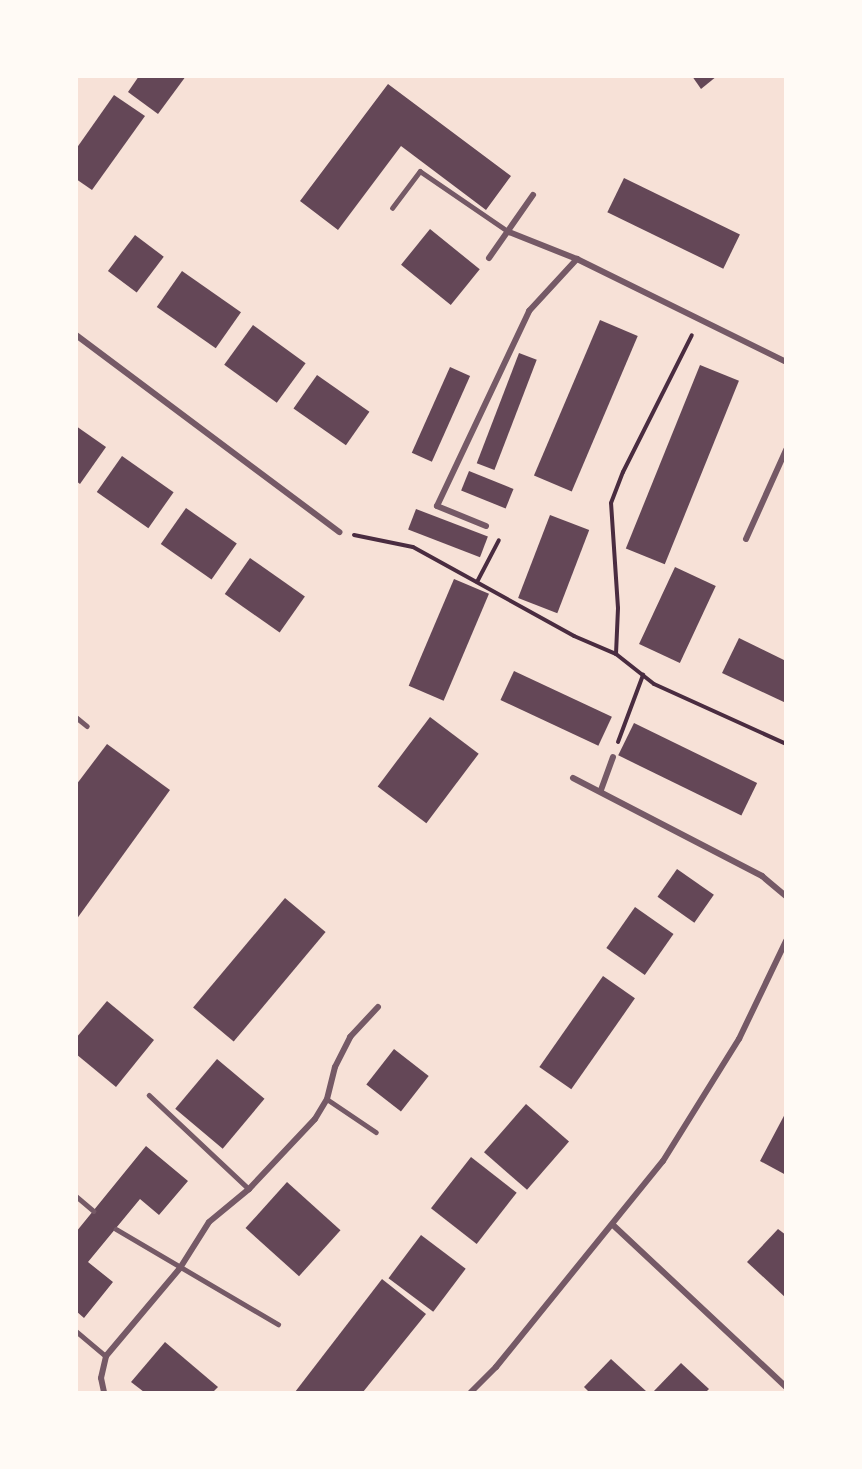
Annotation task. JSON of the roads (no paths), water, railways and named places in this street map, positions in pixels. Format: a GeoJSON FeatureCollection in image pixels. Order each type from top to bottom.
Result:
{"type":"FeatureCollection","features":[{"type":"Feature","properties":{"kind":"street"},"geometry":{"type":"LineString","coordinates":[[489,258],[533,195]]}},
{"type":"Feature","properties":{"kind":"street"},"geometry":{"type":"LineString","coordinates":[[509,232],[577,259],[786,362]]}},
{"type":"Feature","properties":{"kind":"street"},"geometry":{"type":"LineString","coordinates":[[486,526],[437,506],[529,311],[577,259]]}},
{"type":"Feature","properties":{"kind":"street"},"geometry":{"type":"LineString","coordinates":[[76,335],[339,531]]}},
{"type":"Feature","properties":{"kind":"street"},"geometry":{"type":"LineString","coordinates":[[746,539],[786,450]]}},
{"type":"Feature","properties":{"kind":"street"},"geometry":{"type":"LineString","coordinates":[[601,790],[613,757]]}},
{"type":"Feature","properties":{"kind":"street"},"geometry":{"type":"LineString","coordinates":[[573,778],[601,790],[762,876],[786,896]]}},
{"type":"Feature","properties":{"kind":"street"},"geometry":{"type":"LineString","coordinates":[[471,1392],[614,1225],[663,1161],[739,1039],[786,940]]}},
{"type":"Feature","properties":{"kind":"street"},"geometry":{"type":"LineString","coordinates":[[104,1392],[101,1378],[106,1356],[180,1268],[209,1222],[249,1189],[315,1119],[327,1099],[335,1066],[350,1037],[378,1007]]}},
{"type":"Feature","properties":{"kind":"street"},"geometry":{"type":"LineString","coordinates":[[614,1225],[786,1387]]}},
{"type":"Feature","properties":{"kind":"lane"},"geometry":{"type":"LineString","coordinates":[[392,208],[420,171],[509,232]]}},
{"type":"Feature","properties":{"kind":"lane"},"geometry":{"type":"LineString","coordinates":[[76,717],[87,726]]}},
{"type":"Feature","properties":{"kind":"lane"},"geometry":{"type":"LineString","coordinates":[[149,1095],[249,1189]]}},
{"type":"Feature","properties":{"kind":"lane"},"geometry":{"type":"LineString","coordinates":[[327,1099],[376,1132]]}},
{"type":"Feature","properties":{"kind":"lane"},"geometry":{"type":"LineString","coordinates":[[76,1196],[94,1211]]}},
{"type":"Feature","properties":{"kind":"lane"},"geometry":{"type":"LineString","coordinates":[[116,1229],[278,1324]]}},
{"type":"Feature","properties":{"kind":"lane"},"geometry":{"type":"LineString","coordinates":[[76,1331],[106,1356]]}}]}
